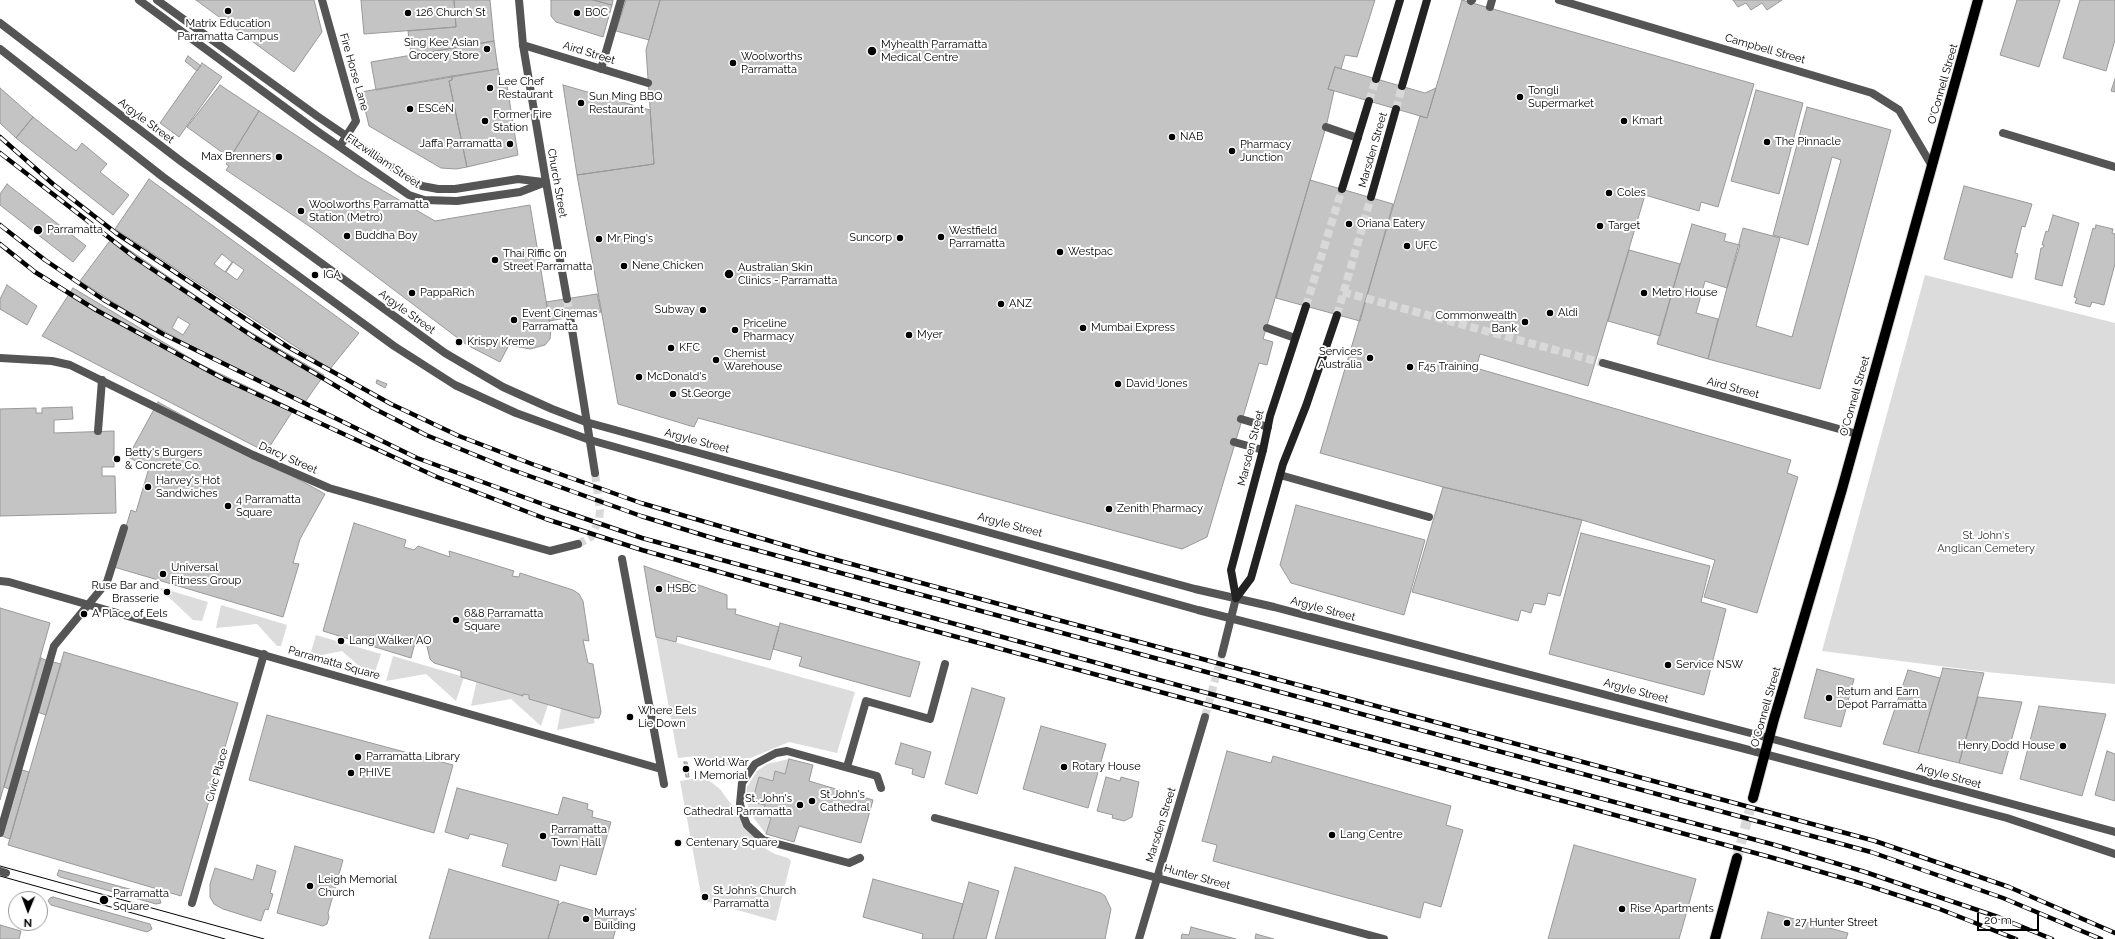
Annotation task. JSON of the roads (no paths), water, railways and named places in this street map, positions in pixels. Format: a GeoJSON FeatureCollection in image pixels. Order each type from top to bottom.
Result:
{"type":"FeatureCollection","features":[{"type":"Feature","properties":{"kind":"main road"},"geometry":{"type":"LineString","coordinates":[[1376,79],[1400,0]]}},
{"type":"Feature","properties":{"kind":"main road"},"geometry":{"type":"LineString","coordinates":[[1402,86],[1427,0]]}},
{"type":"Feature","properties":{"kind":"main road","name":"O'Connell Street"},"geometry":{"type":"LineString","coordinates":[[1753,798],[1857,434],[1978,0]]}},
{"type":"Feature","properties":{"kind":"main road","name":"Marsden Street"},"geometry":{"type":"LineString","coordinates":[[1342,189],[1369,101]]}},
{"type":"Feature","properties":{"kind":"main road","name":"Marsden Street"},"geometry":{"type":"LineString","coordinates":[[1371,197],[1396,109]]}},
{"type":"Feature","properties":{"kind":"main road","name":"Marsden Street"},"geometry":{"type":"LineString","coordinates":[[1236,598],[1231,570],[1268,427],[1306,306]]}},
{"type":"Feature","properties":{"kind":"main road","name":"Marsden Street"},"geometry":{"type":"LineString","coordinates":[[1236,598],[1251,578],[1280,475],[1337,315]]}},
{"type":"Feature","properties":{"kind":"main road"},"geometry":{"type":"LineString","coordinates":[[1715,939],[1737,858]]}},
{"type":"Feature","properties":{"kind":"street","name":"Fitzwilliam Street"},"geometry":{"type":"LineString","coordinates":[[139,0],[340,146],[409,194],[424,200],[457,201],[520,192],[546,182]]}},
{"type":"Feature","properties":{"kind":"street","name":"Fitzwilliam Street"},"geometry":{"type":"LineString","coordinates":[[157,0],[228,53],[408,178],[422,186],[455,190],[518,179],[546,182]]}},
{"type":"Feature","properties":{"kind":"street","name":"Fire Horse Lane"},"geometry":{"type":"LineString","coordinates":[[322,0],[356,121],[340,146]]}},
{"type":"Feature","properties":{"kind":"street","name":"Church Street"},"geometry":{"type":"LineString","coordinates":[[519,0],[523,45],[567,299]]}},
{"type":"Feature","properties":{"kind":"street"},"geometry":{"type":"LineString","coordinates":[[601,69],[621,0]]}},
{"type":"Feature","properties":{"kind":"street","name":"Campbell Street"},"geometry":{"type":"LineString","coordinates":[[1559,0],[1872,92],[1899,110],[1932,166]]}},
{"type":"Feature","properties":{"kind":"street","name":"Argyle Street"},"geometry":{"type":"LineString","coordinates":[[0,23],[182,162],[445,353],[503,387],[552,409],[586,422],[1195,589],[1236,598],[1769,738],[2115,832]]}},
{"type":"Feature","properties":{"kind":"street","name":"Aird Street"},"geometry":{"type":"LineString","coordinates":[[523,45],[648,83]]}},
{"type":"Feature","properties":{"kind":"street"},"geometry":{"type":"LineString","coordinates":[[0,49],[164,177],[427,368],[482,398],[516,413],[590,440],[1231,617],[1765,754],[2007,818],[2115,854]]}},
{"type":"Feature","properties":{"kind":"street"},"geometry":{"type":"LineString","coordinates":[[1326,127],[1358,138]]}},
{"type":"Feature","properties":{"kind":"street"},"geometry":{"type":"LineString","coordinates":[[2003,133],[2115,167]]}},
{"type":"Feature","properties":{"kind":"street"},"geometry":{"type":"LineString","coordinates":[[570,317],[595,473]]}},
{"type":"Feature","properties":{"kind":"street"},"geometry":{"type":"LineString","coordinates":[[1267,328],[1295,338]]}},
{"type":"Feature","properties":{"kind":"street","name":"Darcy Street"},"geometry":{"type":"LineString","coordinates":[[0,358],[61,362],[102,380],[252,455],[329,488],[550,551],[578,544]]}},
{"type":"Feature","properties":{"kind":"street","name":"Aird Street"},"geometry":{"type":"LineString","coordinates":[[1603,363],[1857,434]]}},
{"type":"Feature","properties":{"kind":"street"},"geometry":{"type":"LineString","coordinates":[[98,432],[102,380]]}},
{"type":"Feature","properties":{"kind":"street"},"geometry":{"type":"LineString","coordinates":[[1241,419],[1268,427]]}},
{"type":"Feature","properties":{"kind":"street"},"geometry":{"type":"LineString","coordinates":[[1234,442],[1263,450]]}},
{"type":"Feature","properties":{"kind":"street"},"geometry":{"type":"LineString","coordinates":[[1280,475],[1429,517]]}},
{"type":"Feature","properties":{"kind":"street"},"geometry":{"type":"LineString","coordinates":[[0,833],[54,646],[107,582],[124,528]]}},
{"type":"Feature","properties":{"kind":"street"},"geometry":{"type":"LineString","coordinates":[[622,559],[664,784]]}},
{"type":"Feature","properties":{"kind":"street","name":"Parramatta Square"},"geometry":{"type":"LineString","coordinates":[[0,581],[9,582],[264,654],[661,769]]}},
{"type":"Feature","properties":{"kind":"street","name":"Marsden Street"},"geometry":{"type":"LineString","coordinates":[[1222,654],[1236,598]]}},
{"type":"Feature","properties":{"kind":"street","name":"Civic Place"},"geometry":{"type":"LineString","coordinates":[[192,903],[264,654]]}},
{"type":"Feature","properties":{"kind":"street"},"geometry":{"type":"LineString","coordinates":[[847,767],[866,701],[930,719],[945,664]]}},
{"type":"Feature","properties":{"kind":"street","name":"Marsden Street"},"geometry":{"type":"LineString","coordinates":[[1139,939],[1205,717]]}},
{"type":"Feature","properties":{"kind":"street"},"geometry":{"type":"LineString","coordinates":[[860,858],[849,863],[764,840],[748,825],[740,804],[742,783],[748,772],[765,757],[787,751],[877,776],[881,788]]}},
{"type":"Feature","properties":{"kind":"street","name":"Hunter Street"},"geometry":{"type":"LineString","coordinates":[[935,818],[1384,939]]}},
{"type":"Feature","properties":{"kind":"tunnel"},"geometry":{"type":"LineString","coordinates":[[1369,101],[1376,79]]}},
{"type":"Feature","properties":{"kind":"tunnel"},"geometry":{"type":"LineString","coordinates":[[1396,109],[1402,86]]}},
{"type":"Feature","properties":{"kind":"tunnel"},"geometry":{"type":"LineString","coordinates":[[1306,306],[1342,189]]}},
{"type":"Feature","properties":{"kind":"tunnel"},"geometry":{"type":"LineString","coordinates":[[1337,315],[1371,197]]}},
{"type":"Feature","properties":{"kind":"tunnel"},"geometry":{"type":"LineString","coordinates":[[1343,292],[1603,363]]}},
{"type":"Feature","properties":{"kind":"tunnel"},"geometry":{"type":"LineString","coordinates":[[567,299],[570,317]]}},
{"type":"Feature","properties":{"kind":"tunnel"},"geometry":{"type":"LineString","coordinates":[[578,544],[591,537],[599,520],[600,510],[595,473]]}},
{"type":"Feature","properties":{"kind":"tunnel"},"geometry":{"type":"LineString","coordinates":[[1205,717],[1222,654]]}},
{"type":"Feature","properties":{"kind":"tunnel"},"geometry":{"type":"LineString","coordinates":[[1737,858],[1753,798]]}},
{"type":"Feature","properties":{"kind":"tram line"},"geometry":{"type":"LineString","coordinates":[[0,866],[264,939]]}},
{"type":"Feature","properties":{"kind":"tram line"},"geometry":{"type":"LineString","coordinates":[[0,876],[225,939]]}},
{"type":"Feature","properties":{"kind":"railway"},"geometry":{"type":"LineString","coordinates":[[0,137],[53,184],[116,233],[288,347],[391,404],[459,436],[532,464],[641,503],[818,555],[1875,841],[2009,887],[2115,933]]}},
{"type":"Feature","properties":{"kind":"railway"},"geometry":{"type":"LineString","coordinates":[[0,153],[134,257],[252,336],[373,408],[426,435],[507,468],[641,516],[719,540],[1871,852],[2003,898],[2101,939]]}},
{"type":"Feature","properties":{"kind":"railway"},"geometry":{"type":"LineString","coordinates":[[0,225],[45,260],[104,300],[163,334],[417,458],[548,506],[642,538],[1181,686],[1775,845],[1865,872],[1998,917],[2052,939]]}},
{"type":"Feature","properties":{"kind":"railway"},"geometry":{"type":"LineString","coordinates":[[0,244],[35,272],[96,310],[222,378],[437,477],[546,519],[642,550],[776,588],[1770,857],[1863,884],[1937,908],[2016,939]]}},
{"type":"Feature","properties":{"kind":"place","name":"Matrix Education Parramatta Campus"},"geometry":{"type":"Point","coordinates":[228,11]}},
{"type":"Feature","properties":{"kind":"place","name":"126 Church St"},"geometry":{"type":"Point","coordinates":[408,13]}},
{"type":"Feature","properties":{"kind":"place","name":"BOC"},"geometry":{"type":"Point","coordinates":[577,13]}},
{"type":"Feature","properties":{"kind":"place","name":"Sing Kee Asian Grocery Store"},"geometry":{"type":"Point","coordinates":[487,49]}},
{"type":"Feature","properties":{"kind":"place","name":"Myhealth Parramatta Medical Centre"},"geometry":{"type":"Point","coordinates":[872,51]}},
{"type":"Feature","properties":{"kind":"place","name":"Woolworths Parramatta"},"geometry":{"type":"Point","coordinates":[733,63]}},
{"type":"Feature","properties":{"kind":"place","name":"Lee Chef Restaurant"},"geometry":{"type":"Point","coordinates":[490,88]}},
{"type":"Feature","properties":{"kind":"place","name":"Tongli Supermarket"},"geometry":{"type":"Point","coordinates":[1520,97]}},
{"type":"Feature","properties":{"kind":"place","name":"Sun Ming BBQ Restaurant"},"geometry":{"type":"Point","coordinates":[581,103]}},
{"type":"Feature","properties":{"kind":"place","name":"ESCéN"},"geometry":{"type":"Point","coordinates":[410,109]}},
{"type":"Feature","properties":{"kind":"place","name":"Former Fire Station"},"geometry":{"type":"Point","coordinates":[485,121]}},
{"type":"Feature","properties":{"kind":"place","name":"Kmart"},"geometry":{"type":"Point","coordinates":[1624,121]}},
{"type":"Feature","properties":{"kind":"place","name":"NAB"},"geometry":{"type":"Point","coordinates":[1172,137]}},
{"type":"Feature","properties":{"kind":"place","name":"The Pinnacle"},"geometry":{"type":"Point","coordinates":[1767,142]}},
{"type":"Feature","properties":{"kind":"place","name":"Jaffa Parramatta"},"geometry":{"type":"Point","coordinates":[510,144]}},
{"type":"Feature","properties":{"kind":"place","name":"Pharmacy Junction"},"geometry":{"type":"Point","coordinates":[1232,151]}},
{"type":"Feature","properties":{"kind":"place","name":"Max Brenners"},"geometry":{"type":"Point","coordinates":[279,157]}},
{"type":"Feature","properties":{"kind":"place","name":"Coles"},"geometry":{"type":"Point","coordinates":[1609,193]}},
{"type":"Feature","properties":{"kind":"place","name":"Woolworths Parramatta Station (Metro)"},"geometry":{"type":"Point","coordinates":[301,211]}},
{"type":"Feature","properties":{"kind":"place","name":"Oriana Eatery"},"geometry":{"type":"Point","coordinates":[1349,224]}},
{"type":"Feature","properties":{"kind":"place","name":"Target"},"geometry":{"type":"Point","coordinates":[1600,226]}},
{"type":"Feature","properties":{"kind":"place","name":"Parramatta"},"geometry":{"type":"Point","coordinates":[38,230]}},
{"type":"Feature","properties":{"kind":"place","name":"Buddha Boy"},"geometry":{"type":"Point","coordinates":[347,236]}},
{"type":"Feature","properties":{"kind":"place","name":"Westfield Parramatta"},"geometry":{"type":"Point","coordinates":[941,237]}},
{"type":"Feature","properties":{"kind":"place","name":"Suncorp"},"geometry":{"type":"Point","coordinates":[900,238]}},
{"type":"Feature","properties":{"kind":"place","name":"Mr Ping's"},"geometry":{"type":"Point","coordinates":[599,239]}},
{"type":"Feature","properties":{"kind":"place","name":"UFC"},"geometry":{"type":"Point","coordinates":[1407,246]}},
{"type":"Feature","properties":{"kind":"place","name":"Westpac"},"geometry":{"type":"Point","coordinates":[1060,252]}},
{"type":"Feature","properties":{"kind":"place","name":"Thai Riffic on Street Parramatta"},"geometry":{"type":"Point","coordinates":[495,260]}},
{"type":"Feature","properties":{"kind":"place","name":"Nene Chicken"},"geometry":{"type":"Point","coordinates":[624,266]}},
{"type":"Feature","properties":{"kind":"place","name":"Australian Skin Clinics - Parramatta"},"geometry":{"type":"Point","coordinates":[729,274]}},
{"type":"Feature","properties":{"kind":"place","name":"IGA"},"geometry":{"type":"Point","coordinates":[315,275]}},
{"type":"Feature","properties":{"kind":"place","name":"PappaRich"},"geometry":{"type":"Point","coordinates":[412,293]}},
{"type":"Feature","properties":{"kind":"place","name":"Metro House"},"geometry":{"type":"Point","coordinates":[1644,293]}},
{"type":"Feature","properties":{"kind":"place","name":"ANZ"},"geometry":{"type":"Point","coordinates":[1001,304]}},
{"type":"Feature","properties":{"kind":"place","name":"Subway"},"geometry":{"type":"Point","coordinates":[703,310]}},
{"type":"Feature","properties":{"kind":"place","name":"Aldi"},"geometry":{"type":"Point","coordinates":[1550,313]}},
{"type":"Feature","properties":{"kind":"place","name":"Event Cinemas Parramatta"},"geometry":{"type":"Point","coordinates":[514,320]}},
{"type":"Feature","properties":{"kind":"place","name":"Commonwealth Bank"},"geometry":{"type":"Point","coordinates":[1525,322]}},
{"type":"Feature","properties":{"kind":"place","name":"Mumbai Express"},"geometry":{"type":"Point","coordinates":[1083,328]}},
{"type":"Feature","properties":{"kind":"place","name":"Priceline Pharmacy"},"geometry":{"type":"Point","coordinates":[735,330]}},
{"type":"Feature","properties":{"kind":"place","name":"Myer"},"geometry":{"type":"Point","coordinates":[909,335]}},
{"type":"Feature","properties":{"kind":"place","name":"Krispy Kreme"},"geometry":{"type":"Point","coordinates":[459,342]}},
{"type":"Feature","properties":{"kind":"place","name":"KFC"},"geometry":{"type":"Point","coordinates":[671,348]}},
{"type":"Feature","properties":{"kind":"place","name":"Services Australia"},"geometry":{"type":"Point","coordinates":[1370,358]}},
{"type":"Feature","properties":{"kind":"place","name":"Chemist Warehouse"},"geometry":{"type":"Point","coordinates":[716,360]}},
{"type":"Feature","properties":{"kind":"place","name":"F45 Training"},"geometry":{"type":"Point","coordinates":[1410,367]}},
{"type":"Feature","properties":{"kind":"place","name":"McDonald's"},"geometry":{"type":"Point","coordinates":[639,377]}},
{"type":"Feature","properties":{"kind":"place","name":"David Jones"},"geometry":{"type":"Point","coordinates":[1118,384]}},
{"type":"Feature","properties":{"kind":"place","name":"St.George"},"geometry":{"type":"Point","coordinates":[673,394]}},
{"type":"Feature","properties":{"kind":"place","name":"Betty's Burgers & Concrete Co."},"geometry":{"type":"Point","coordinates":[117,459]}},
{"type":"Feature","properties":{"kind":"place","name":"Harvey's Hot Sandwiches"},"geometry":{"type":"Point","coordinates":[148,487]}},
{"type":"Feature","properties":{"kind":"place","name":"4 Parramatta Square"},"geometry":{"type":"Point","coordinates":[228,506]}},
{"type":"Feature","properties":{"kind":"place","name":"Zenith Pharmacy"},"geometry":{"type":"Point","coordinates":[1109,509]}},
{"type":"Feature","properties":{"kind":"place","name":"Universal Fitness Group"},"geometry":{"type":"Point","coordinates":[163,574]}},
{"type":"Feature","properties":{"kind":"place","name":"HSBC"},"geometry":{"type":"Point","coordinates":[659,589]}},
{"type":"Feature","properties":{"kind":"place","name":"Ruse Bar and Brasserie"},"geometry":{"type":"Point","coordinates":[167,592]}},
{"type":"Feature","properties":{"kind":"place","name":"A Place of Eels"},"geometry":{"type":"Point","coordinates":[84,614]}},
{"type":"Feature","properties":{"kind":"place","name":"6&8 Parramatta Square"},"geometry":{"type":"Point","coordinates":[456,620]}},
{"type":"Feature","properties":{"kind":"place","name":"Lang Walker AO"},"geometry":{"type":"Point","coordinates":[341,641]}},
{"type":"Feature","properties":{"kind":"place","name":"Service NSW"},"geometry":{"type":"Point","coordinates":[1668,665]}},
{"type":"Feature","properties":{"kind":"place","name":"Return and Earn Depot Parramatta"},"geometry":{"type":"Point","coordinates":[1829,698]}},
{"type":"Feature","properties":{"kind":"place","name":"Where Eels Lie Down"},"geometry":{"type":"Point","coordinates":[630,717]}},
{"type":"Feature","properties":{"kind":"place","name":"Henry Dodd House"},"geometry":{"type":"Point","coordinates":[2063,746]}},
{"type":"Feature","properties":{"kind":"place","name":"Parramatta Library"},"geometry":{"type":"Point","coordinates":[358,757]}},
{"type":"Feature","properties":{"kind":"place","name":"Rotary House"},"geometry":{"type":"Point","coordinates":[1064,767]}},
{"type":"Feature","properties":{"kind":"place","name":"World War I Memorial"},"geometry":{"type":"Point","coordinates":[686,769]}},
{"type":"Feature","properties":{"kind":"place","name":"PHIVE"},"geometry":{"type":"Point","coordinates":[351,773]}},
{"type":"Feature","properties":{"kind":"place","name":"St John's Cathedral"},"geometry":{"type":"Point","coordinates":[812,801]}},
{"type":"Feature","properties":{"kind":"place","name":"St. John's Cathedral Parramatta"},"geometry":{"type":"Point","coordinates":[800,805]}},
{"type":"Feature","properties":{"kind":"place","name":"Lang Centre"},"geometry":{"type":"Point","coordinates":[1332,835]}},
{"type":"Feature","properties":{"kind":"place","name":"Parramatta Town Hall"},"geometry":{"type":"Point","coordinates":[543,836]}},
{"type":"Feature","properties":{"kind":"place","name":"Centenary Square"},"geometry":{"type":"Point","coordinates":[678,843]}},
{"type":"Feature","properties":{"kind":"place","name":"Leigh Memorial Church"},"geometry":{"type":"Point","coordinates":[310,886]}},
{"type":"Feature","properties":{"kind":"place","name":"St John’s Church Parramatta"},"geometry":{"type":"Point","coordinates":[705,897]}},
{"type":"Feature","properties":{"kind":"place","name":"Parramatta Square"},"geometry":{"type":"Point","coordinates":[104,900]}},
{"type":"Feature","properties":{"kind":"place","name":"Rise Apartments"},"geometry":{"type":"Point","coordinates":[1622,909]}},
{"type":"Feature","properties":{"kind":"place","name":"Murrays' Building"},"geometry":{"type":"Point","coordinates":[586,919]}},
{"type":"Feature","properties":{"kind":"place","name":"27 Hunter Street"},"geometry":{"type":"Point","coordinates":[1787,923]}},
{"type":"Feature","properties":{"kind":"park label","name":"St. John's Anglican Cemetery"},"geometry":{"type":"Point","coordinates":[1986,542]}}]}
